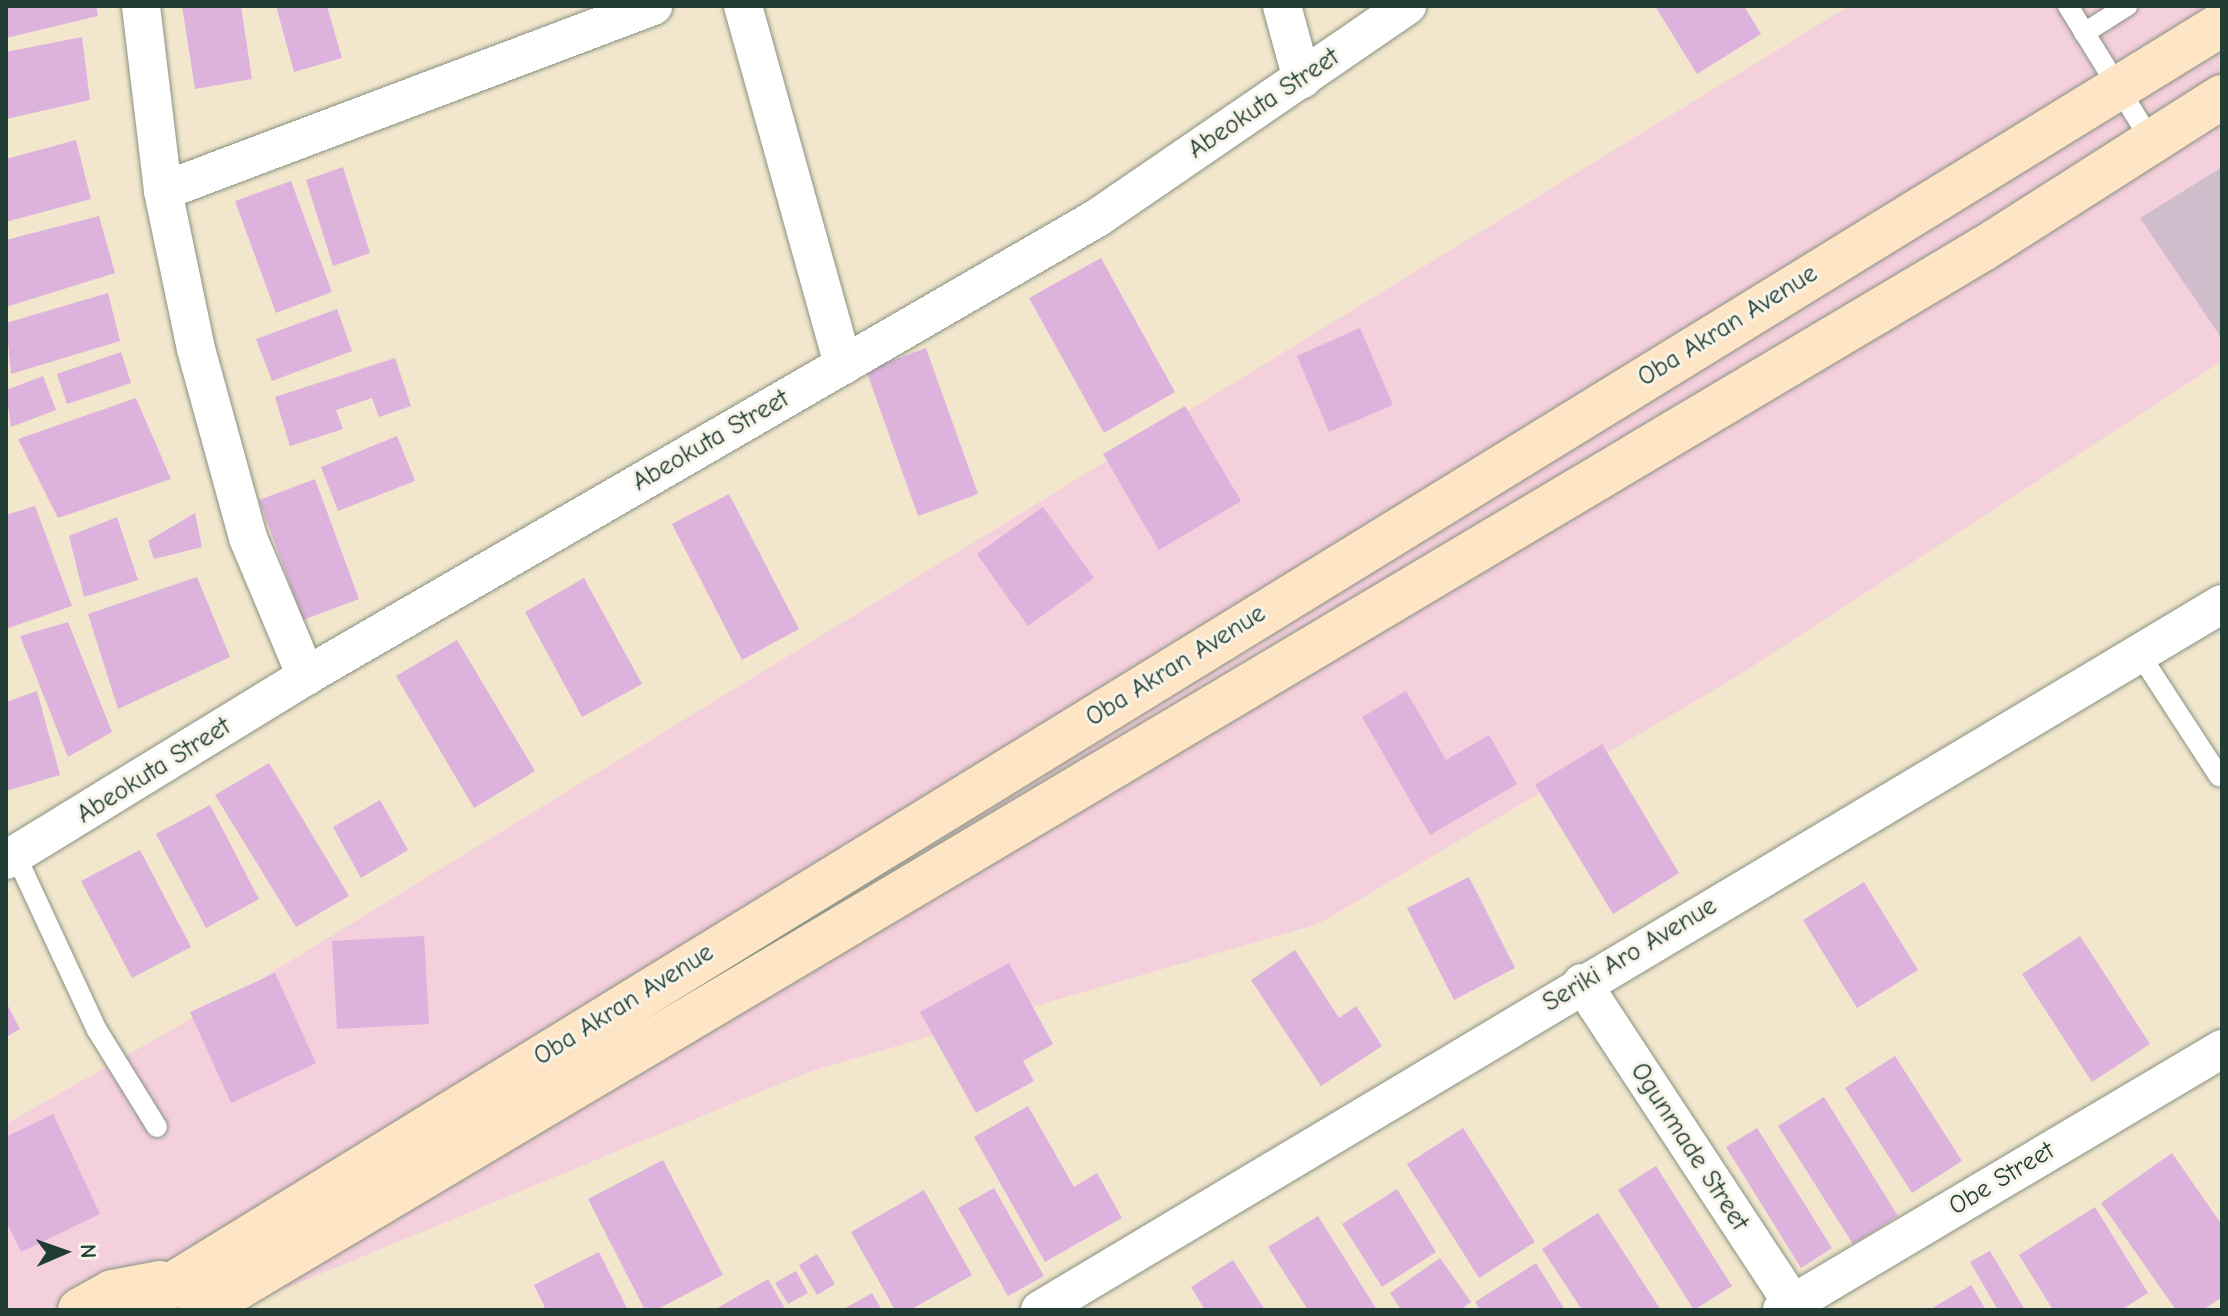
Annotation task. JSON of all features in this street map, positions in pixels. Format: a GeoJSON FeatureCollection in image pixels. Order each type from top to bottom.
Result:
{"type":"FeatureCollection","features":[{"type":"Feature","properties":{"kind":"main road","name":"Oba Akran Avenue"},"geometry":{"type":"LineString","coordinates":[[204,1298],[2222,24]]}},
{"type":"Feature","properties":{"kind":"main road","name":"Oba Akran Avenue"},"geometry":{"type":"LineString","coordinates":[[131,1310],[204,1298],[1956,265],[2222,97]]}},
{"type":"Feature","properties":{"kind":"main road"},"geometry":{"type":"LineString","coordinates":[[80,1310],[112,1292],[204,1298]]}},
{"type":"Feature","properties":{"kind":"street"},"geometry":{"type":"LineString","coordinates":[[141,6],[163,191],[196,349],[248,538],[306,676]]}},
{"type":"Feature","properties":{"kind":"street"},"geometry":{"type":"LineString","coordinates":[[163,191],[653,6]]}},
{"type":"Feature","properties":{"kind":"street"},"geometry":{"type":"LineString","coordinates":[[743,6],[843,365]]}},
{"type":"Feature","properties":{"kind":"street"},"geometry":{"type":"LineString","coordinates":[[1282,6],[1302,79]]}},
{"type":"Feature","properties":{"kind":"street","name":"Abeokuta Street"},"geometry":{"type":"LineString","coordinates":[[12,859],[306,676],[1097,218],[1407,6]]}},
{"type":"Feature","properties":{"kind":"street","name":"Seriki Aro Avenue"},"geometry":{"type":"LineString","coordinates":[[1040,1310],[1582,983],[2222,604]]}},
{"type":"Feature","properties":{"kind":"street","name":"Ogunmade Street"},"geometry":{"type":"LineString","coordinates":[[1582,983],[1790,1308]]}},
{"type":"Feature","properties":{"kind":"street","name":"Obe Street"},"geometry":{"type":"LineString","coordinates":[[1790,1308],[2222,1049]]}},
{"type":"Feature","properties":{"kind":"lane"},"geometry":{"type":"LineString","coordinates":[[2068,6],[2152,142]]}},
{"type":"Feature","properties":{"kind":"lane"},"geometry":{"type":"LineString","coordinates":[[2084,33],[2127,6]]}},
{"type":"Feature","properties":{"kind":"lane"},"geometry":{"type":"LineString","coordinates":[[2139,653],[2219,776]]}},
{"type":"Feature","properties":{"kind":"lane"},"geometry":{"type":"LineString","coordinates":[[12,859],[97,1030],[157,1127]]}},
{"type":"Feature","properties":{"kind":"shaded area"},"geometry":{"type":"Polygon","coordinates":[[[1849,6],[2222,6],[2222,167],[2140,218],[2222,339],[2222,361],[1739,675],[1318,924],[811,1071],[233,1310],[6,1310],[6,1124],[261,979],[1849,6]]]}},
{"type":"Feature","properties":{"kind":"shaded area"},"geometry":{"type":"Polygon","coordinates":[[[2222,167],[2222,339],[2140,218],[2222,167]]]}},
{"type":"Feature","properties":{"kind":"building"},"geometry":{"type":"Polygon","coordinates":[[[6,6],[96,6],[98,16],[6,38],[6,6]]]}},
{"type":"Feature","properties":{"kind":"building"},"geometry":{"type":"Polygon","coordinates":[[[182,6],[241,6],[252,79],[195,89],[182,6]]]}},
{"type":"Feature","properties":{"kind":"building"},"geometry":{"type":"Polygon","coordinates":[[[276,6],[327,6],[342,58],[294,72],[276,6]]]}},
{"type":"Feature","properties":{"kind":"building"},"geometry":{"type":"Polygon","coordinates":[[[1655,6],[1744,6],[1761,34],[1697,74],[1655,6]]]}},
{"type":"Feature","properties":{"kind":"building"},"geometry":{"type":"Polygon","coordinates":[[[82,37],[90,100],[6,119],[6,52],[82,37]]]}},
{"type":"Feature","properties":{"kind":"building"},"geometry":{"type":"Polygon","coordinates":[[[76,140],[91,199],[6,222],[6,159],[76,140]]]}},
{"type":"Feature","properties":{"kind":"building"},"geometry":{"type":"Polygon","coordinates":[[[343,167],[370,253],[333,266],[306,180],[343,167]]]}},
{"type":"Feature","properties":{"kind":"building"},"geometry":{"type":"Polygon","coordinates":[[[291,181],[332,292],[276,313],[235,201],[291,181]]]}},
{"type":"Feature","properties":{"kind":"building"},"geometry":{"type":"Polygon","coordinates":[[[99,216],[115,273],[6,307],[6,240],[99,216]]]}},
{"type":"Feature","properties":{"kind":"building"},"geometry":{"type":"Polygon","coordinates":[[[1101,258],[1175,392],[1104,433],[1029,298],[1101,258]]]}},
{"type":"Feature","properties":{"kind":"building"},"geometry":{"type":"Polygon","coordinates":[[[108,293],[120,341],[11,374],[6,323],[108,293]]]}},
{"type":"Feature","properties":{"kind":"building"},"geometry":{"type":"Polygon","coordinates":[[[337,309],[352,351],[272,381],[256,339],[337,309]]]}},
{"type":"Feature","properties":{"kind":"building"},"geometry":{"type":"Polygon","coordinates":[[[1360,328],[1393,405],[1329,432],[1297,356],[1360,328]]]}},
{"type":"Feature","properties":{"kind":"building"},"geometry":{"type":"Polygon","coordinates":[[[926,348],[978,494],[918,516],[866,370],[926,348]]]}},
{"type":"Feature","properties":{"kind":"building"},"geometry":{"type":"Polygon","coordinates":[[[121,352],[131,383],[67,404],[57,374],[121,352]]]}},
{"type":"Feature","properties":{"kind":"building"},"geometry":{"type":"Polygon","coordinates":[[[395,358],[411,406],[379,417],[372,398],[336,410],[343,429],[290,446],[275,397],[395,358]]]}},
{"type":"Feature","properties":{"kind":"building"},"geometry":{"type":"Polygon","coordinates":[[[43,376],[56,410],[11,427],[6,390],[43,376]]]}},
{"type":"Feature","properties":{"kind":"building"},"geometry":{"type":"Polygon","coordinates":[[[136,398],[171,479],[58,518],[18,439],[136,398]]]}},
{"type":"Feature","properties":{"kind":"building"},"geometry":{"type":"Polygon","coordinates":[[[1185,406],[1241,501],[1159,550],[1103,454],[1185,406]]]}},
{"type":"Feature","properties":{"kind":"building"},"geometry":{"type":"Polygon","coordinates":[[[397,436],[415,481],[338,511],[321,467],[397,436]]]}},
{"type":"Feature","properties":{"kind":"building"},"geometry":{"type":"Polygon","coordinates":[[[315,479],[359,599],[303,620],[259,500],[315,479]]]}},
{"type":"Feature","properties":{"kind":"building"},"geometry":{"type":"Polygon","coordinates":[[[729,494],[799,629],[742,660],[672,524],[729,494]]]}},
{"type":"Feature","properties":{"kind":"building"},"geometry":{"type":"Polygon","coordinates":[[[35,506],[72,606],[6,629],[6,515],[35,506]]]}},
{"type":"Feature","properties":{"kind":"building"},"geometry":{"type":"Polygon","coordinates":[[[1043,507],[1094,578],[1028,626],[977,554],[1043,507]]]}},
{"type":"Feature","properties":{"kind":"building"},"geometry":{"type":"Polygon","coordinates":[[[195,513],[202,547],[154,559],[148,541],[195,513]]]}},
{"type":"Feature","properties":{"kind":"building"},"geometry":{"type":"Polygon","coordinates":[[[117,517],[138,580],[84,597],[69,536],[117,517]]]}},
{"type":"Feature","properties":{"kind":"building"},"geometry":{"type":"Polygon","coordinates":[[[197,577],[230,657],[118,709],[88,614],[197,577]]]}},
{"type":"Feature","properties":{"kind":"building"},"geometry":{"type":"Polygon","coordinates":[[[584,578],[642,684],[582,717],[525,612],[584,578]]]}},
{"type":"Feature","properties":{"kind":"building"},"geometry":{"type":"Polygon","coordinates":[[[68,622],[112,732],[68,757],[20,636],[68,622]]]}},
{"type":"Feature","properties":{"kind":"building"},"geometry":{"type":"Polygon","coordinates":[[[457,640],[535,771],[474,808],[396,676],[457,640]]]}},
{"type":"Feature","properties":{"kind":"building"},"geometry":{"type":"Polygon","coordinates":[[[37,691],[60,775],[6,791],[6,702],[37,691]]]}},
{"type":"Feature","properties":{"kind":"building"},"geometry":{"type":"Polygon","coordinates":[[[1406,691],[1446,760],[1489,735],[1517,784],[1430,835],[1362,717],[1406,691]]]}},
{"type":"Feature","properties":{"kind":"building"},"geometry":{"type":"Polygon","coordinates":[[[1602,744],[1679,873],[1613,914],[1535,785],[1602,744]]]}},
{"type":"Feature","properties":{"kind":"building"},"geometry":{"type":"Polygon","coordinates":[[[269,763],[349,896],[296,927],[215,795],[269,763]]]}},
{"type":"Feature","properties":{"kind":"building"},"geometry":{"type":"Polygon","coordinates":[[[380,800],[408,850],[361,878],[333,827],[380,800]]]}},
{"type":"Feature","properties":{"kind":"building"},"geometry":{"type":"Polygon","coordinates":[[[210,805],[259,899],[206,928],[156,834],[210,805]]]}},
{"type":"Feature","properties":{"kind":"building"},"geometry":{"type":"Polygon","coordinates":[[[140,850],[191,947],[132,978],[81,881],[140,850]]]}},
{"type":"Feature","properties":{"kind":"building"},"geometry":{"type":"Polygon","coordinates":[[[1469,877],[1515,968],[1454,1000],[1407,908],[1469,877]]]}},
{"type":"Feature","properties":{"kind":"building"},"geometry":{"type":"Polygon","coordinates":[[[1864,882],[1918,970],[1857,1008],[1803,920],[1864,882]]]}},
{"type":"Feature","properties":{"kind":"building"},"geometry":{"type":"Polygon","coordinates":[[[424,936],[429,1024],[337,1029],[332,941],[424,936]]]}},
{"type":"Feature","properties":{"kind":"building"},"geometry":{"type":"Polygon","coordinates":[[[2080,936],[2150,1044],[2092,1082],[2022,974],[2080,936]]]}},
{"type":"Feature","properties":{"kind":"building"},"geometry":{"type":"Polygon","coordinates":[[[1295,950],[1339,1018],[1356,1006],[1382,1046],[1321,1086],[1251,980],[1295,950]]]}},
{"type":"Feature","properties":{"kind":"building"},"geometry":{"type":"Polygon","coordinates":[[[1009,963],[1053,1044],[1023,1061],[1034,1081],[976,1113],[920,1012],[1009,963]]]}},
{"type":"Feature","properties":{"kind":"building"},"geometry":{"type":"Polygon","coordinates":[[[275,973],[316,1063],[231,1103],[190,1012],[275,973]]]}},
{"type":"Feature","properties":{"kind":"building"},"geometry":{"type":"Polygon","coordinates":[[[6,1002],[20,1029],[6,1037],[6,1002]]]}},
{"type":"Feature","properties":{"kind":"building"},"geometry":{"type":"Polygon","coordinates":[[[1895,1056],[1962,1161],[1912,1193],[1845,1088],[1895,1056]]]}},
{"type":"Feature","properties":{"kind":"building"},"geometry":{"type":"Polygon","coordinates":[[[1824,1097],[1898,1216],[1853,1244],[1778,1126],[1824,1097]]]}},
{"type":"Feature","properties":{"kind":"building"},"geometry":{"type":"Polygon","coordinates":[[[1028,1106],[1074,1187],[1097,1173],[1122,1218],[1045,1262],[974,1137],[1028,1106]]]}},
{"type":"Feature","properties":{"kind":"building"},"geometry":{"type":"Polygon","coordinates":[[[53,1114],[100,1214],[21,1252],[6,1221],[6,1137],[53,1114]]]}},
{"type":"Feature","properties":{"kind":"building"},"geometry":{"type":"Polygon","coordinates":[[[1463,1128],[1535,1242],[1479,1278],[1407,1164],[1463,1128]]]}},
{"type":"Feature","properties":{"kind":"building"},"geometry":{"type":"Polygon","coordinates":[[[1757,1128],[1832,1248],[1801,1268],[1726,1147],[1757,1128]]]}},
{"type":"Feature","properties":{"kind":"building"},"geometry":{"type":"Polygon","coordinates":[[[2172,1153],[2222,1225],[2222,1297],[2203,1310],[2176,1310],[2101,1203],[2172,1153]]]}},
{"type":"Feature","properties":{"kind":"building"},"geometry":{"type":"Polygon","coordinates":[[[663,1160],[723,1275],[656,1310],[645,1310],[588,1199],[663,1160]]]}},
{"type":"Feature","properties":{"kind":"building"},"geometry":{"type":"Polygon","coordinates":[[[1656,1166],[1732,1286],[1694,1310],[1618,1190],[1656,1166]]]}},
{"type":"Feature","properties":{"kind":"building"},"geometry":{"type":"Polygon","coordinates":[[[994,1188],[1044,1276],[1008,1296],[958,1208],[994,1188]]]}},
{"type":"Feature","properties":{"kind":"building"},"geometry":{"type":"Polygon","coordinates":[[[1397,1189],[1436,1252],[1382,1287],[1342,1224],[1397,1189]]]}},
{"type":"Feature","properties":{"kind":"building"},"geometry":{"type":"Polygon","coordinates":[[[924,1190],[972,1275],[910,1310],[895,1310],[851,1232],[924,1190]]]}},
{"type":"Feature","properties":{"kind":"building"},"geometry":{"type":"Polygon","coordinates":[[[2095,1207],[2148,1293],[2121,1310],[2053,1310],[2019,1255],[2095,1207]]]}},
{"type":"Feature","properties":{"kind":"building"},"geometry":{"type":"Polygon","coordinates":[[[1598,1213],[1661,1310],[1582,1310],[1542,1249],[1598,1213]]]}},
{"type":"Feature","properties":{"kind":"building"},"geometry":{"type":"Polygon","coordinates":[[[1318,1216],[1377,1310],[1308,1310],[1268,1247],[1318,1216]]]}},
{"type":"Feature","properties":{"kind":"building"},"geometry":{"type":"Polygon","coordinates":[[[1990,1251],[2025,1310],[1998,1310],[1970,1262],[1990,1251]]]}},
{"type":"Feature","properties":{"kind":"building"},"geometry":{"type":"Polygon","coordinates":[[[599,1252],[628,1310],[546,1310],[534,1285],[599,1252]]]}},
{"type":"Feature","properties":{"kind":"building"},"geometry":{"type":"Polygon","coordinates":[[[817,1254],[835,1284],[817,1295],[799,1265],[817,1254]]]}},
{"type":"Feature","properties":{"kind":"building"},"geometry":{"type":"Polygon","coordinates":[[[1440,1258],[1471,1302],[1460,1310],[1401,1310],[1390,1293],[1440,1258]]]}},
{"type":"Feature","properties":{"kind":"building"},"geometry":{"type":"Polygon","coordinates":[[[1233,1260],[1265,1310],[1205,1310],[1191,1287],[1233,1260]]]}},
{"type":"Feature","properties":{"kind":"building"},"geometry":{"type":"Polygon","coordinates":[[[1536,1263],[1565,1310],[1480,1310],[1475,1302],[1536,1263]]]}},
{"type":"Feature","properties":{"kind":"building"},"geometry":{"type":"Polygon","coordinates":[[[796,1271],[808,1293],[788,1304],[775,1283],[796,1271]]]}},
{"type":"Feature","properties":{"kind":"building"},"geometry":{"type":"Polygon","coordinates":[[[768,1279],[786,1310],[714,1310],[768,1279]]]}},
{"type":"Feature","properties":{"kind":"building"},"geometry":{"type":"Polygon","coordinates":[[[1971,1285],[1986,1310],[1929,1310],[1971,1285]]]}},
{"type":"Feature","properties":{"kind":"building"},"geometry":{"type":"Polygon","coordinates":[[[872,1293],[882,1310],[842,1310],[872,1293]]]}}]}
